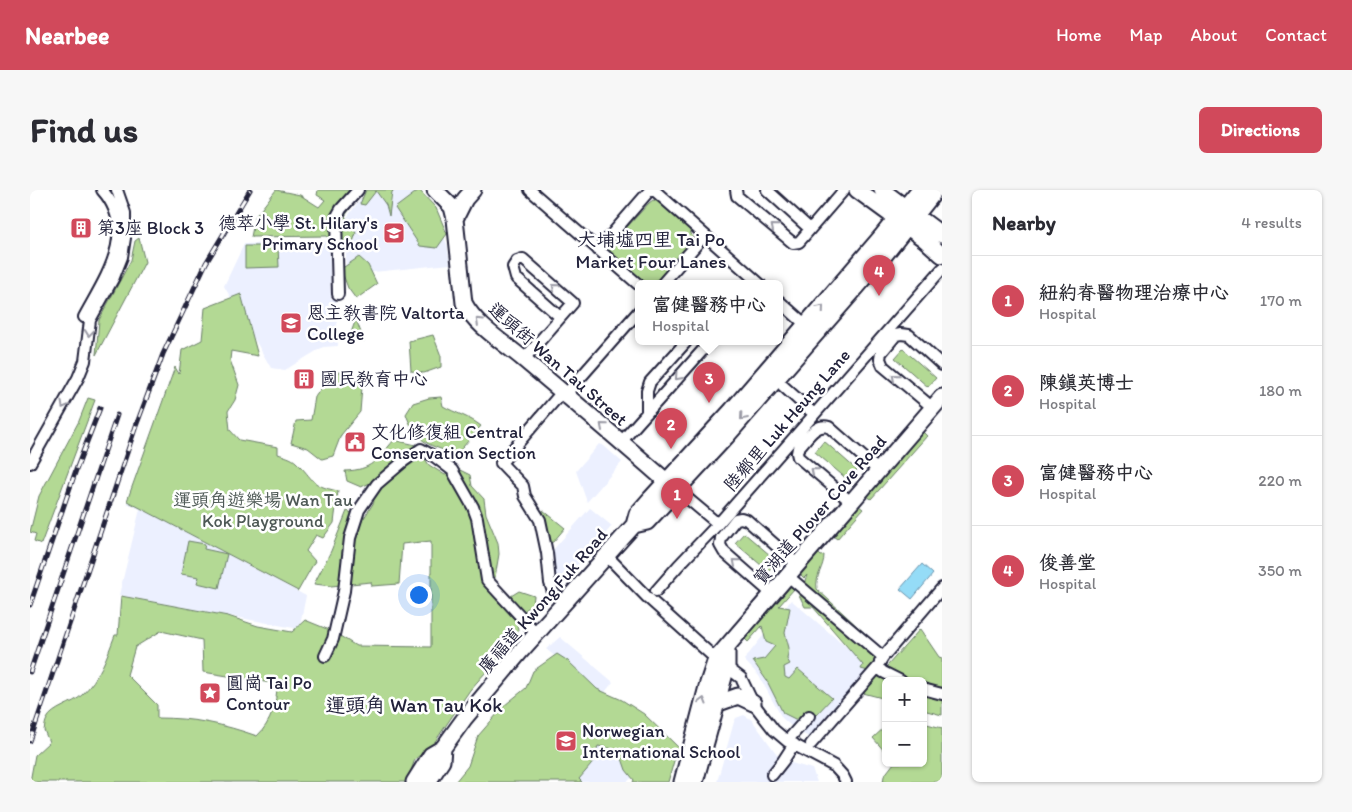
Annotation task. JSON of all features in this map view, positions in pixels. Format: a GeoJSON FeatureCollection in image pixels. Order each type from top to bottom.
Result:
{"type":"FeatureCollection","features":[{"type":"Feature","properties":{"kind":"main road","name":"運頭街 Wan Tau Street"},"geometry":{"type":"LineString","coordinates":[[436,190],[452,207],[464,303],[468,311],[676,491]]}},
{"type":"Feature","properties":{"kind":"main road"},"geometry":{"type":"LineString","coordinates":[[455,219],[465,200],[473,190]]}},
{"type":"Feature","properties":{"kind":"main road"},"geometry":{"type":"LineString","coordinates":[[857,190],[942,235]]}},
{"type":"Feature","properties":{"kind":"main road"},"geometry":{"type":"LineString","coordinates":[[882,190],[924,239],[942,255]]}},
{"type":"Feature","properties":{"kind":"main road","name":"廣福道 Kwong Fuk Road"},"geometry":{"type":"LineString","coordinates":[[414,782],[431,755],[443,748],[464,720],[537,634],[634,525],[647,522],[835,312],[906,217],[919,190]]}},
{"type":"Feature","properties":{"kind":"main road","name":"廣福道 Kwong Fuk Road"},"geometry":{"type":"LineString","coordinates":[[676,491],[716,428],[806,325],[906,217],[932,195],[933,190]]}},
{"type":"Feature","properties":{"kind":"main road","name":"寶湖道 Plover Cove Road"},"geometry":{"type":"LineString","coordinates":[[695,782],[716,704],[722,662],[727,646],[939,402]]}},
{"type":"Feature","properties":{"kind":"main road","name":"寶湖道 Plover Cove Road"},"geometry":{"type":"LineString","coordinates":[[682,782],[712,670],[722,662]]}},
{"type":"Feature","properties":{"kind":"main road"},"geometry":{"type":"LineString","coordinates":[[716,704],[738,696],[753,703]]}},
{"type":"Feature","properties":{"kind":"main road","name":"廣福道 Kwong Fuk Road"},"geometry":{"type":"LineString","coordinates":[[428,782],[442,762],[443,748]]}},
{"type":"Feature","properties":{"kind":"street"},"geometry":{"type":"LineString","coordinates":[[84,317],[107,275],[114,257],[118,238],[119,224],[117,213],[108,196],[102,190]]}},
{"type":"Feature","properties":{"kind":"street"},"geometry":{"type":"LineString","coordinates":[[30,463],[78,378],[85,361],[90,320],[114,277],[122,257],[125,238],[125,213],[117,190]]}},
{"type":"Feature","properties":{"kind":"street"},"geometry":{"type":"LineString","coordinates":[[338,294],[336,218],[341,209],[358,190]]}},
{"type":"Feature","properties":{"kind":"street"},"geometry":{"type":"LineString","coordinates":[[530,190],[635,282]]}},
{"type":"Feature","properties":{"kind":"street"},"geometry":{"type":"LineString","coordinates":[[598,250],[650,190]]}},
{"type":"Feature","properties":{"kind":"street"},"geometry":{"type":"LineString","coordinates":[[654,190],[756,280]]}},
{"type":"Feature","properties":{"kind":"street"},"geometry":{"type":"LineString","coordinates":[[736,190],[736,196],[793,243],[799,242],[844,190]]}},
{"type":"Feature","properties":{"kind":"street"},"geometry":{"type":"LineString","coordinates":[[767,190],[810,229]]}},
{"type":"Feature","properties":{"kind":"street"},"geometry":{"type":"LineString","coordinates":[[666,280],[705,235]]}},
{"type":"Feature","properties":{"kind":"street"},"geometry":{"type":"LineString","coordinates":[[524,359],[573,303],[523,259],[517,261],[513,267],[516,278],[560,317]]}},
{"type":"Feature","properties":{"kind":"street","name":"陸鄉里 Luk Heung Lane"},"geometry":{"type":"LineString","coordinates":[[656,591],[718,524],[942,269]]}},
{"type":"Feature","properties":{"kind":"street"},"geometry":{"type":"LineString","coordinates":[[783,305],[806,325]]}},
{"type":"Feature","properties":{"kind":"street"},"geometry":{"type":"LineString","coordinates":[[565,604],[553,592],[550,583],[547,553],[540,520],[525,496],[523,486],[501,463],[635,315]]}},
{"type":"Feature","properties":{"kind":"street"},"geometry":{"type":"LineString","coordinates":[[939,402],[882,366],[880,359],[881,353],[896,336],[901,334],[908,335],[942,365]]}},
{"type":"Feature","properties":{"kind":"street"},"geometry":{"type":"LineString","coordinates":[[647,413],[647,391],[650,382],[683,345]]}},
{"type":"Feature","properties":{"kind":"street"},"geometry":{"type":"LineString","coordinates":[[621,442],[707,345]]}},
{"type":"Feature","properties":{"kind":"street"},"geometry":{"type":"LineString","coordinates":[[783,386],[814,414]]}},
{"type":"Feature","properties":{"kind":"street"},"geometry":{"type":"LineString","coordinates":[[851,502],[798,458],[798,448],[817,427],[823,425],[829,427],[879,471]]}},
{"type":"Feature","properties":{"kind":"street"},"geometry":{"type":"LineString","coordinates":[[325,656],[333,639],[344,591],[350,538],[359,510],[378,484],[404,461],[421,450],[436,457],[452,470],[473,506],[487,580],[537,634]]}},
{"type":"Feature","properties":{"kind":"street"},"geometry":{"type":"LineString","coordinates":[[676,491],[718,524]]}},
{"type":"Feature","properties":{"kind":"street"},"geometry":{"type":"LineString","coordinates":[[772,594],[724,552],[720,545],[721,538],[736,520],[741,518],[747,520],[793,570],[883,657]]}},
{"type":"Feature","properties":{"kind":"street"},"geometry":{"type":"LineString","coordinates":[[607,556],[647,596],[742,678],[753,703],[774,730],[790,742],[834,766],[846,782]]}},
{"type":"Feature","properties":{"kind":"street"},"geometry":{"type":"LineString","coordinates":[[812,744],[942,588]]}},
{"type":"Feature","properties":{"kind":"street"},"geometry":{"type":"LineString","coordinates":[[878,667],[893,677]]}},
{"type":"Feature","properties":{"kind":"street"},"geometry":{"type":"LineString","coordinates":[[927,690],[942,694]]}},
{"type":"Feature","properties":{"kind":"street"},"geometry":{"type":"LineString","coordinates":[[772,775],[783,761],[790,742],[809,716]]}},
{"type":"Feature","properties":{"kind":"shaded area","name":"德萃小學 St. Hilary's Primary School"},"geometry":{"type":"Polygon","coordinates":[[[372,190],[413,190],[428,202],[447,244],[450,264],[346,275],[346,240],[343,223],[359,201],[372,190]]]}},
{"type":"Feature","properties":{"kind":"shaded area","name":"恩主教書院 Valtorta College"},"geometry":{"type":"Polygon","coordinates":[[[329,241],[331,299],[336,299],[338,346],[323,347],[285,370],[271,368],[224,286],[244,244],[329,241]]]}},
{"type":"Feature","properties":{"kind":"shaded area"},"geometry":{"type":"Polygon","coordinates":[[[599,444],[604,446],[622,462],[587,502],[576,471],[599,444]]]}},
{"type":"Feature","properties":{"kind":"shaded area"},"geometry":{"type":"Polygon","coordinates":[[[127,501],[306,596],[299,629],[119,595],[140,509],[127,504],[127,501]]]}},
{"type":"Feature","properties":{"kind":"shaded area"},"geometry":{"type":"Polygon","coordinates":[[[590,508],[612,526],[561,584],[556,580],[552,551],[590,508]]]}},
{"type":"Feature","properties":{"kind":"shaded area"},"geometry":{"type":"Polygon","coordinates":[[[791,600],[871,668],[811,738],[797,731],[782,718],[759,676],[744,660],[791,600]]]}},
{"type":"Feature","properties":{"kind":"shaded area"},"geometry":{"type":"Polygon","coordinates":[[[560,637],[613,682],[602,696],[546,649],[560,637]]]}},
{"type":"Feature","properties":{"kind":"shaded area"},"geometry":{"type":"Polygon","coordinates":[[[744,715],[752,720],[781,760],[812,769],[817,782],[717,782],[734,722],[736,718],[744,715]]]}},
{"type":"Feature","properties":{"kind":"shaded area"},"geometry":{"type":"Polygon","coordinates":[[[605,735],[638,772],[627,782],[483,782],[605,735]]]}},
{"type":"Feature","properties":{"kind":"green space"},"geometry":{"type":"Polygon","coordinates":[[[276,190],[300,195],[319,207],[325,200],[317,195],[318,190],[363,190],[345,216],[356,233],[352,245],[334,259],[332,242],[327,236],[251,237],[255,217],[276,190]]]}},
{"type":"Feature","properties":{"kind":"green space"},"geometry":{"type":"Polygon","coordinates":[[[366,190],[394,190],[392,192],[389,216],[386,205],[376,191],[365,205],[360,204],[366,190]]]}},
{"type":"Feature","properties":{"kind":"green space"},"geometry":{"type":"Polygon","coordinates":[[[419,190],[436,208],[447,234],[437,248],[420,246],[395,208],[419,190]]]}},
{"type":"Feature","properties":{"kind":"green space"},"geometry":{"type":"Polygon","coordinates":[[[653,200],[657,201],[689,229],[693,238],[691,245],[660,280],[641,280],[607,249],[653,200]]]}},
{"type":"Feature","properties":{"kind":"green space"},"geometry":{"type":"Polygon","coordinates":[[[139,238],[145,262],[96,355],[99,320],[131,260],[135,241],[139,238]]]}},
{"type":"Feature","properties":{"kind":"green space"},"geometry":{"type":"Polygon","coordinates":[[[245,246],[278,246],[279,267],[245,268],[245,246]]]}},
{"type":"Feature","properties":{"kind":"green space"},"geometry":{"type":"Polygon","coordinates":[[[359,257],[368,265],[377,284],[356,299],[348,288],[341,269],[359,257]]]}},
{"type":"Feature","properties":{"kind":"green space","name":"運頭角遊樂場 Wan Tau Kok Playground"},"geometry":{"type":"Polygon","coordinates":[[[241,294],[258,356],[231,351],[230,360],[239,385],[235,400],[228,411],[230,430],[239,440],[278,447],[278,454],[294,461],[317,484],[338,491],[334,523],[323,538],[316,535],[306,551],[315,561],[298,591],[127,501],[175,367],[179,374],[182,350],[202,340],[205,308],[241,294]]]}},
{"type":"Feature","properties":{"kind":"green space"},"geometry":{"type":"Polygon","coordinates":[[[356,319],[364,341],[348,341],[356,319]]]}},
{"type":"Feature","properties":{"kind":"green space"},"geometry":{"type":"Polygon","coordinates":[[[433,335],[441,356],[441,367],[424,373],[411,371],[409,341],[433,335]]]}},
{"type":"Feature","properties":{"kind":"green space"},"geometry":{"type":"Polygon","coordinates":[[[903,349],[936,378],[928,387],[895,358],[903,349]]]}},
{"type":"Feature","properties":{"kind":"green space"},"geometry":{"type":"Polygon","coordinates":[[[348,371],[362,387],[360,412],[341,435],[333,456],[322,459],[308,448],[291,443],[296,421],[311,420],[315,397],[332,373],[348,371]]]}},
{"type":"Feature","properties":{"kind":"green space"},"geometry":{"type":"Polygon","coordinates":[[[441,397],[443,406],[481,426],[457,454],[425,442],[414,431],[406,414],[413,403],[429,398],[441,397]]]}},
{"type":"Feature","properties":{"kind":"green space"},"geometry":{"type":"Polygon","coordinates":[[[88,398],[95,400],[41,544],[34,541],[36,534],[30,532],[39,496],[79,421],[88,398]]]}},
{"type":"Feature","properties":{"kind":"green space"},"geometry":{"type":"Polygon","coordinates":[[[923,432],[927,436],[871,499],[867,496],[923,432]]]}},
{"type":"Feature","properties":{"kind":"green space"},"geometry":{"type":"Polygon","coordinates":[[[394,440],[416,445],[429,465],[445,475],[460,470],[470,475],[472,486],[484,499],[486,514],[498,543],[499,554],[492,595],[517,622],[518,630],[516,638],[470,690],[432,746],[415,759],[407,782],[30,782],[35,755],[49,742],[44,730],[47,719],[53,712],[82,695],[88,688],[102,667],[115,635],[118,635],[121,596],[228,616],[258,626],[292,632],[305,620],[332,631],[356,646],[431,647],[431,541],[402,544],[399,584],[372,586],[371,582],[331,586],[314,584],[331,551],[347,511],[364,518],[374,502],[370,492],[377,480],[361,487],[347,481],[345,471],[362,469],[373,463],[394,440]],[[161,631],[135,647],[127,675],[157,705],[157,718],[208,722],[257,736],[266,725],[272,712],[277,684],[203,672],[202,640],[161,631]]]}},
{"type":"Feature","properties":{"kind":"green space"},"geometry":{"type":"Polygon","coordinates":[[[824,441],[857,470],[848,480],[815,452],[824,441]]]}},
{"type":"Feature","properties":{"kind":"green space"},"geometry":{"type":"Polygon","coordinates":[[[859,506],[863,509],[837,539],[833,536],[859,506]]]}},
{"type":"Feature","properties":{"kind":"green space"},"geometry":{"type":"Polygon","coordinates":[[[543,510],[565,528],[553,542],[547,543],[543,510]]]}},
{"type":"Feature","properties":{"kind":"green space"},"geometry":{"type":"Polygon","coordinates":[[[744,533],[777,561],[768,571],[735,543],[744,533]]]}},
{"type":"Feature","properties":{"kind":"green space"},"geometry":{"type":"Polygon","coordinates":[[[188,541],[205,544],[204,549],[227,554],[219,588],[197,583],[199,577],[181,574],[188,541]]]}},
{"type":"Feature","properties":{"kind":"green space"},"geometry":{"type":"Polygon","coordinates":[[[818,553],[821,556],[824,555],[817,580],[817,589],[872,640],[877,656],[872,672],[861,669],[863,665],[813,607],[805,607],[798,593],[807,575],[804,578],[800,574],[818,553]]]}},
{"type":"Feature","properties":{"kind":"green space"},"geometry":{"type":"Polygon","coordinates":[[[791,584],[795,588],[779,606],[790,608],[785,633],[789,648],[787,659],[790,664],[784,667],[785,677],[789,679],[798,669],[832,698],[816,715],[812,712],[810,720],[795,719],[783,713],[767,681],[753,661],[764,659],[775,646],[766,642],[762,626],[748,642],[744,638],[791,584]]]}},
{"type":"Feature","properties":{"kind":"green space"},"geometry":{"type":"Polygon","coordinates":[[[519,591],[534,596],[533,604],[523,612],[511,609],[511,596],[519,591]]]}},
{"type":"Feature","properties":{"kind":"green space"},"geometry":{"type":"Polygon","coordinates":[[[920,629],[939,657],[942,658],[942,715],[927,711],[927,677],[882,677],[882,698],[863,693],[920,629]]]}},
{"type":"Feature","properties":{"kind":"green space"},"geometry":{"type":"Polygon","coordinates":[[[557,654],[568,661],[597,689],[622,700],[644,714],[678,747],[668,782],[633,782],[634,780],[626,770],[619,750],[598,746],[591,765],[579,779],[582,782],[455,782],[468,766],[478,736],[505,705],[526,688],[533,671],[557,654]]]}},
{"type":"Feature","properties":{"kind":"green space"},"geometry":{"type":"Polygon","coordinates":[[[927,724],[942,728],[942,782],[883,782],[884,776],[891,767],[927,767],[927,724]]]}},
{"type":"Feature","properties":{"kind":"green space"},"geometry":{"type":"Polygon","coordinates":[[[882,730],[882,748],[873,738],[882,730]]]}},
{"type":"Feature","properties":{"kind":"water"},"geometry":{"type":"Polygon","coordinates":[[[922,564],[933,574],[912,599],[900,589],[922,564]]]}},
{"type":"Feature","properties":{"kind":"railway"},"geometry":{"type":"LineString","coordinates":[[30,741],[136,426],[163,354],[206,263],[250,190]]}},
{"type":"Feature","properties":{"kind":"railway"},"geometry":{"type":"LineString","coordinates":[[30,605],[76,470],[100,408]]}},
{"type":"Feature","properties":{"kind":"railway"},"geometry":{"type":"LineString","coordinates":[[30,672],[117,415]]}},
{"type":"Feature","properties":{"kind":"place","name":"第3座 Block 3"},"geometry":{"type":"Point","coordinates":[81,228]}},
{"type":"Feature","properties":{"kind":"place","name":"德萃小學 St. Hilary's Primary School"},"geometry":{"type":"Point","coordinates":[394,233]}},
{"type":"Feature","properties":{"kind":"place","name":"俊善堂"},"geometry":{"type":"Point","coordinates":[879,296]}},
{"type":"Feature","properties":{"kind":"place","name":"恩主教書院 Valtorta College"},"geometry":{"type":"Point","coordinates":[291,323]}},
{"type":"Feature","properties":{"kind":"place","name":"國民教育中心"},"geometry":{"type":"Point","coordinates":[304,379]}},
{"type":"Feature","properties":{"kind":"place","name":"富健醫務中心"},"geometry":{"type":"Point","coordinates":[709,403]}},
{"type":"Feature","properties":{"kind":"place","name":"文化修復組 Central Conservation Section"},"geometry":{"type":"Point","coordinates":[355,442]}},
{"type":"Feature","properties":{"kind":"place","name":"陳鎮英博士"},"geometry":{"type":"Point","coordinates":[671,449]}},
{"type":"Feature","properties":{"kind":"place","name":"紐約脊醫物理治療中心"},"geometry":{"type":"Point","coordinates":[677,519]}},
{"type":"Feature","properties":{"kind":"place","name":"圓崗 Tai Po Contour"},"geometry":{"type":"Point","coordinates":[210,693]}},
{"type":"Feature","properties":{"kind":"place","name":"Norwegian International School"},"geometry":{"type":"Point","coordinates":[566,741]}},
{"type":"Feature","properties":{"kind":"district","name":"大埔墟四里 Tai Po Market Four Lanes"},"geometry":{"type":"Point","coordinates":[651,250]}},
{"type":"Feature","properties":{"kind":"district","name":"運頭角 Wan Tau Kok"},"geometry":{"type":"Point","coordinates":[414,705]}}]}
